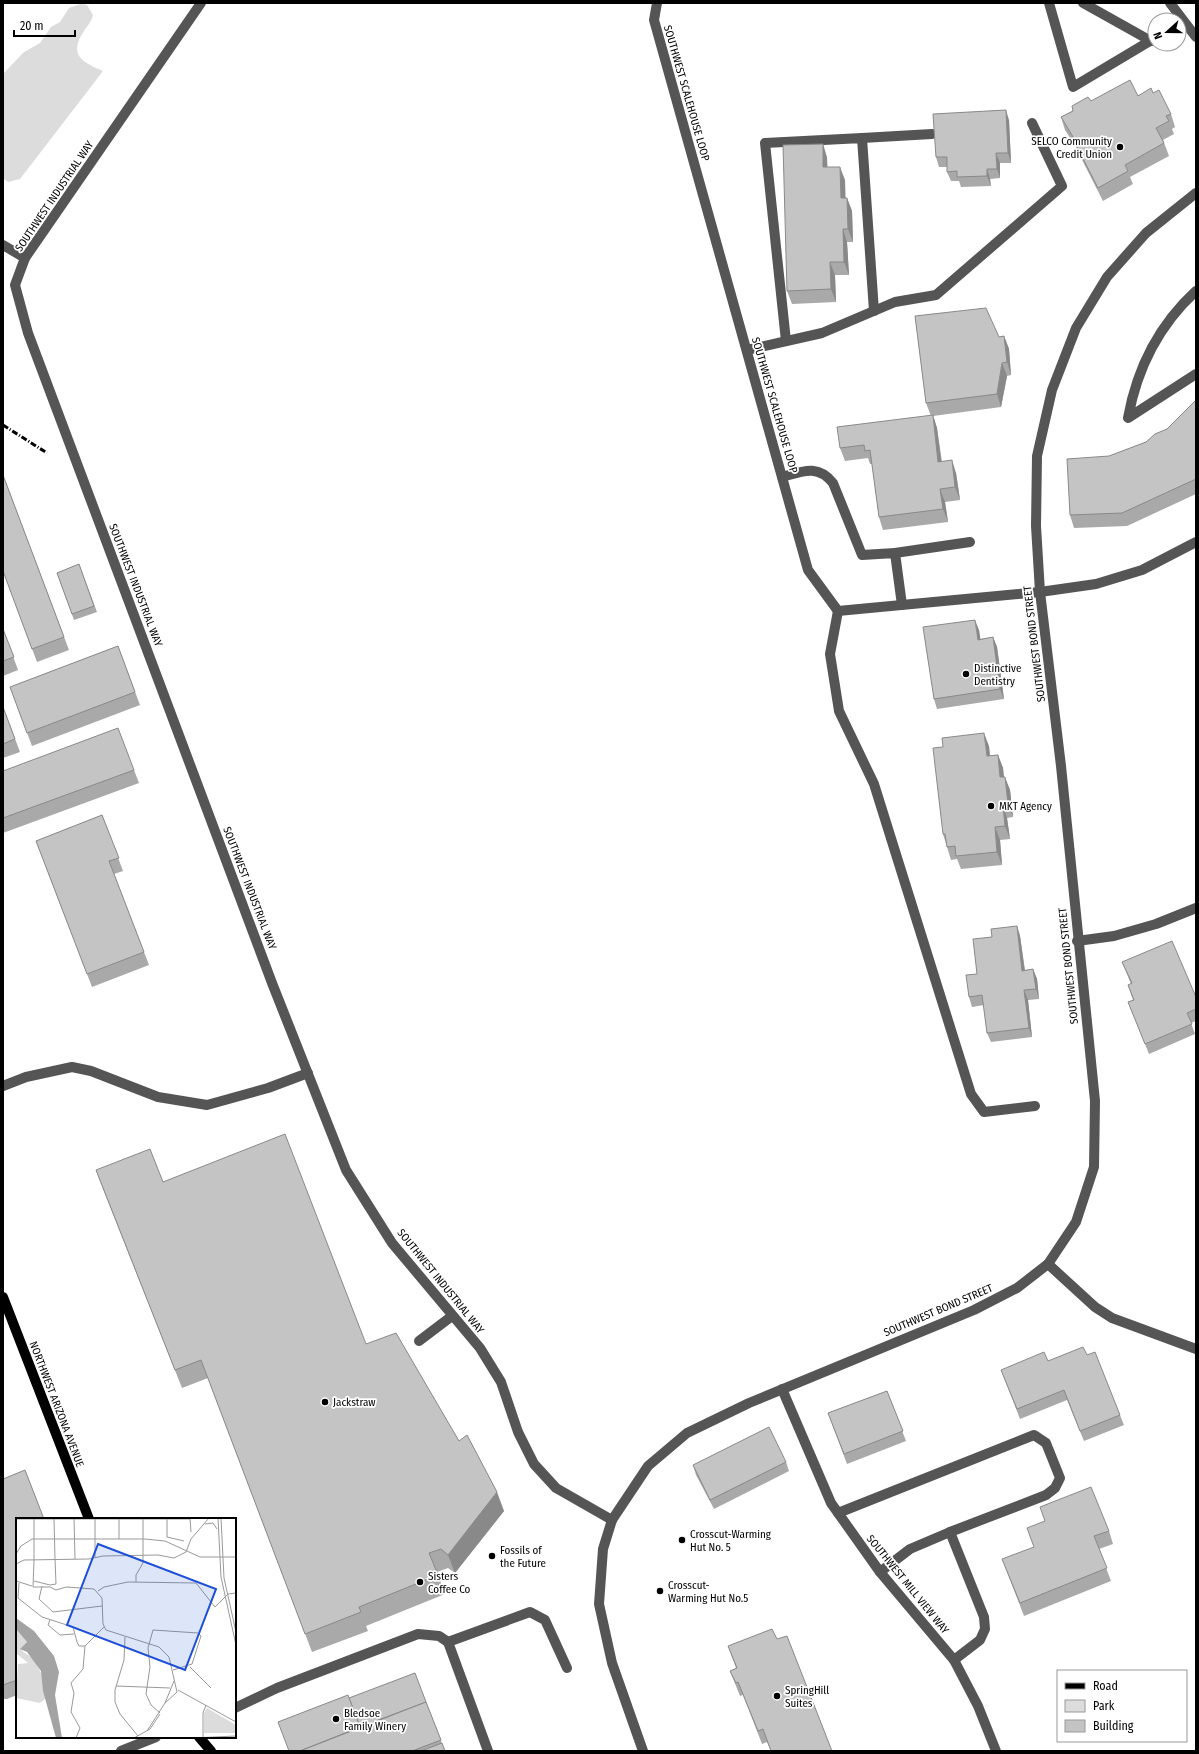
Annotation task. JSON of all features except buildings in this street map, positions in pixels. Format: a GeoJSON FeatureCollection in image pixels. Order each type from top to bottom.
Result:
{"type":"FeatureCollection","features":[{"type":"Feature","properties":{"kind":"main road","name":"NORTHWEST ARIZONA AVENUE"},"geometry":{"type":"LineString","coordinates":[[3,1297],[88,1518]]}},
{"type":"Feature","properties":{"kind":"main road"},"geometry":{"type":"LineString","coordinates":[[200,1738],[210,1751]]}},
{"type":"Feature","properties":{"kind":"street","name":"SOUTHWEST INDUSTRIAL WAY"},"geometry":{"type":"LineString","coordinates":[[201,3],[25,258],[15,285],[28,334],[346,1170],[392,1244],[480,1348],[501,1382],[518,1432],[534,1464],[556,1488],[612,1520]]}},
{"type":"Feature","properties":{"kind":"street","name":"SOUTHWEST SCALEHOUSE LOOP"},"geometry":{"type":"LineString","coordinates":[[657,3],[654,20],[808,570],[838,611]]}},
{"type":"Feature","properties":{"kind":"street"},"geometry":{"type":"LineString","coordinates":[[1049,3],[1073,87],[1147,44]]}},
{"type":"Feature","properties":{"kind":"street"},"geometry":{"type":"LineString","coordinates":[[1083,3],[1147,37]]}},
{"type":"Feature","properties":{"kind":"street"},"geometry":{"type":"LineString","coordinates":[[1170,3],[1175,12]]}},
{"type":"Feature","properties":{"kind":"street"},"geometry":{"type":"LineString","coordinates":[[1187,28],[1196,37]]}},
{"type":"Feature","properties":{"kind":"street"},"geometry":{"type":"LineString","coordinates":[[747,350],[822,333],[895,302],[936,295],[1062,186],[1032,123]]}},
{"type":"Feature","properties":{"kind":"street"},"geometry":{"type":"LineString","coordinates":[[786,341],[765,143],[932,134]]}},
{"type":"Feature","properties":{"kind":"street"},"geometry":{"type":"LineString","coordinates":[[862,138],[874,311]]}},
{"type":"Feature","properties":{"kind":"street","name":"SOUTHWEST BOND STREET"},"geometry":{"type":"LineString","coordinates":[[612,1520],[648,1466],[687,1433],[782,1389],[974,1310],[1017,1288],[1048,1264],[1076,1222],[1094,1166],[1094,1101],[1077,941],[1061,766],[1040,592],[1036,526],[1037,456],[1052,390],[1076,328],[1112,272],[1146,233],[1196,193]]}},
{"type":"Feature","properties":{"kind":"street"},"geometry":{"type":"LineString","coordinates":[[3,245],[25,258]]}},
{"type":"Feature","properties":{"kind":"street"},"geometry":{"type":"LineString","coordinates":[[1196,291],[1174,313],[1154,342],[1134,388],[1128,418],[1196,374]]}},
{"type":"Feature","properties":{"kind":"street"},"geometry":{"type":"LineString","coordinates":[[782,477],[805,471],[819,470],[827,475],[833,483],[862,555],[970,542]]}},
{"type":"Feature","properties":{"kind":"street"},"geometry":{"type":"LineString","coordinates":[[1035,1106],[984,1112],[971,1094],[874,784],[839,711],[830,654],[838,611],[1040,592],[1096,584],[1142,570],[1196,542]]}},
{"type":"Feature","properties":{"kind":"street"},"geometry":{"type":"LineString","coordinates":[[895,552],[902,605]]}},
{"type":"Feature","properties":{"kind":"street"},"geometry":{"type":"LineString","coordinates":[[1077,941],[1114,936],[1156,924],[1196,908]]}},
{"type":"Feature","properties":{"kind":"street"},"geometry":{"type":"LineString","coordinates":[[3,1086],[26,1077],[72,1067],[91,1071],[158,1097],[208,1105],[268,1088],[308,1073]]}},
{"type":"Feature","properties":{"kind":"street"},"geometry":{"type":"LineString","coordinates":[[1048,1264],[1095,1307],[1112,1318],[1196,1349]]}},
{"type":"Feature","properties":{"kind":"street"},"geometry":{"type":"LineString","coordinates":[[419,1341],[452,1316]]}},
{"type":"Feature","properties":{"kind":"street","name":"SOUTHWEST MILL VIEW WAY"},"geometry":{"type":"LineString","coordinates":[[782,1389],[793,1418],[831,1503],[880,1572],[954,1660],[978,1706],[996,1751]]}},
{"type":"Feature","properties":{"kind":"street"},"geometry":{"type":"LineString","coordinates":[[838,1513],[1034,1435],[1046,1443],[1060,1478],[1055,1488],[1046,1495],[910,1549],[880,1572]]}},
{"type":"Feature","properties":{"kind":"street"},"geometry":{"type":"LineString","coordinates":[[612,1520],[602,1549],[599,1604],[604,1633],[612,1663],[643,1751]]}},
{"type":"Feature","properties":{"kind":"street"},"geometry":{"type":"LineString","coordinates":[[950,1532],[984,1617],[985,1629],[980,1640],[954,1660]]}},
{"type":"Feature","properties":{"kind":"street"},"geometry":{"type":"LineString","coordinates":[[448,1642],[530,1612],[545,1620],[567,1668]]}},
{"type":"Feature","properties":{"kind":"street"},"geometry":{"type":"LineString","coordinates":[[236,1708],[276,1688],[418,1634],[439,1636],[448,1642],[488,1751]]}},
{"type":"Feature","properties":{"kind":"street"},"geometry":{"type":"LineString","coordinates":[[121,1751],[154,1738]]}},
{"type":"Feature","properties":{"kind":"green space"},"geometry":{"type":"Polygon","coordinates":[[[81,4],[87,5],[93,15],[91,21],[79,39],[77,52],[84,61],[103,71],[20,179],[8,182],[3,178],[3,74],[24,52],[40,43],[51,27],[60,22],[69,8],[81,4]]]}},
{"type":"Feature","properties":{"kind":"railway"},"geometry":{"type":"LineString","coordinates":[[3,425],[47,453]]}},
{"type":"Feature","properties":{"kind":"place","name":"SELCO Community Credit Union"},"geometry":{"type":"Point","coordinates":[1120,147]}},
{"type":"Feature","properties":{"kind":"place","name":"Distinctive Dentistry"},"geometry":{"type":"Point","coordinates":[966,674]}},
{"type":"Feature","properties":{"kind":"place","name":"MKT Agency"},"geometry":{"type":"Point","coordinates":[991,806]}},
{"type":"Feature","properties":{"kind":"place","name":"Jackstraw"},"geometry":{"type":"Point","coordinates":[325,1402]}},
{"type":"Feature","properties":{"kind":"place","name":"Crosscut-Warming Hut No. 5"},"geometry":{"type":"Point","coordinates":[682,1540]}},
{"type":"Feature","properties":{"kind":"place","name":"Fossils of the Future"},"geometry":{"type":"Point","coordinates":[492,1556]}},
{"type":"Feature","properties":{"kind":"place","name":"Sisters Coffee Co"},"geometry":{"type":"Point","coordinates":[420,1582]}},
{"type":"Feature","properties":{"kind":"place","name":"Crosscut- Warming Hut No.5"},"geometry":{"type":"Point","coordinates":[660,1591]}},
{"type":"Feature","properties":{"kind":"place","name":"SpringHill Suites"},"geometry":{"type":"Point","coordinates":[777,1696]}},
{"type":"Feature","properties":{"kind":"place","name":"Bledsoe Family Winery"},"geometry":{"type":"Point","coordinates":[336,1719]}}]}
